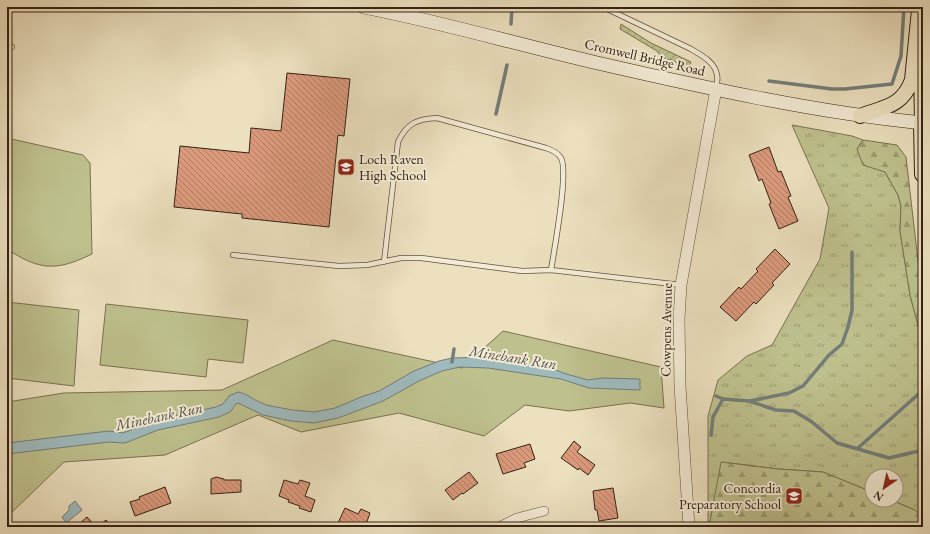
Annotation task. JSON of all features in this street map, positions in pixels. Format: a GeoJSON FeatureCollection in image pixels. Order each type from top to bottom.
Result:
{"type":"FeatureCollection","features":[{"type":"Feature","properties":{"kind":"highway"},"geometry":{"type":"LineString","coordinates":[[923,123],[923,174]]}},
{"type":"Feature","properties":{"kind":"main road","name":"Cromwell Bridge Road"},"geometry":{"type":"LineString","coordinates":[[364,7],[413,17],[593,62],[716,89],[860,116],[923,123]]}},
{"type":"Feature","properties":{"kind":"main road"},"geometry":{"type":"LineString","coordinates":[[860,116],[893,104],[902,98],[908,89],[912,80],[919,8]]}},
{"type":"Feature","properties":{"kind":"main road"},"geometry":{"type":"LineString","coordinates":[[919,8],[923,123]]}},
{"type":"Feature","properties":{"kind":"street","name":"Cowpens Avenue"},"geometry":{"type":"LineString","coordinates":[[689,527],[679,352],[681,285],[716,89]]}},
{"type":"Feature","properties":{"kind":"street"},"geometry":{"type":"LineString","coordinates":[[499,527],[517,518],[544,511]]}},
{"type":"Feature","properties":{"kind":"lane"},"geometry":{"type":"LineString","coordinates":[[603,7],[705,57],[714,67],[717,75],[716,89]]}},
{"type":"Feature","properties":{"kind":"lane"},"geometry":{"type":"LineString","coordinates":[[384,262],[398,142],[403,132],[412,123],[423,118],[437,118],[546,148],[556,152],[561,158],[564,167],[563,184],[551,270]]}},
{"type":"Feature","properties":{"kind":"lane"},"geometry":{"type":"LineString","coordinates":[[233,255],[339,266],[368,265],[400,258],[420,258],[522,271],[551,270],[681,285]]}},
{"type":"Feature","properties":{"kind":"green space"},"geometry":{"type":"Polygon","coordinates":[[[621,24],[651,43],[691,62],[688,69],[672,60],[663,59],[657,51],[620,29],[621,24]]]}},
{"type":"Feature","properties":{"kind":"green space"},"geometry":{"type":"Polygon","coordinates":[[[792,125],[852,136],[863,140],[857,149],[885,172],[898,195],[901,206],[900,231],[910,295],[923,344],[923,518],[915,510],[904,505],[904,468],[864,468],[864,489],[823,472],[778,469],[722,462],[708,527],[708,416],[718,380],[747,356],[772,345],[820,259],[829,208],[792,125]]]}},
{"type":"Feature","properties":{"kind":"green space"},"geometry":{"type":"Polygon","coordinates":[[[7,138],[83,155],[90,163],[92,254],[80,260],[58,266],[49,266],[39,265],[29,261],[7,249],[7,138]]]}},
{"type":"Feature","properties":{"kind":"green space"},"geometry":{"type":"Polygon","coordinates":[[[863,140],[897,145],[906,157],[918,261],[923,283],[923,344],[910,295],[900,231],[901,206],[898,195],[885,172],[863,165],[857,149],[863,140]]]}},
{"type":"Feature","properties":{"kind":"green space"},"geometry":{"type":"Polygon","coordinates":[[[7,302],[79,310],[74,386],[7,378],[7,302]]]}},
{"type":"Feature","properties":{"kind":"green space"},"geometry":{"type":"Polygon","coordinates":[[[106,304],[248,320],[243,363],[208,359],[206,377],[100,365],[106,304]]]}},
{"type":"Feature","properties":{"kind":"green space"},"geometry":{"type":"Polygon","coordinates":[[[503,331],[661,367],[664,408],[630,403],[569,411],[525,405],[484,436],[399,413],[301,432],[258,415],[165,455],[64,462],[7,517],[7,402],[64,393],[222,390],[333,340],[462,368],[503,331]]]}},
{"type":"Feature","properties":{"kind":"green space","name":"Concordia Preparatory School"},"geometry":{"type":"Polygon","coordinates":[[[721,462],[778,469],[823,472],[864,489],[864,508],[904,508],[904,505],[915,510],[923,518],[923,527],[709,527],[721,462]]]}},
{"type":"Feature","properties":{"kind":"water","name":"Minebank Run"},"geometry":{"type":"Polygon","coordinates":[[[484,357],[550,367],[563,373],[588,380],[602,378],[640,379],[640,390],[589,388],[561,379],[488,368],[460,367],[442,371],[419,381],[383,401],[338,418],[314,423],[291,421],[263,415],[238,403],[230,412],[219,417],[158,430],[125,443],[109,442],[7,454],[7,443],[109,431],[123,433],[155,420],[216,407],[223,404],[229,396],[238,392],[266,405],[292,410],[314,412],[335,408],[379,391],[414,371],[439,361],[452,358],[484,357]]]}},
{"type":"Feature","properties":{"kind":"water"},"geometry":{"type":"Polygon","coordinates":[[[75,501],[82,510],[66,523],[62,517],[69,510],[69,506],[75,501]]]}},
{"type":"Feature","properties":{"kind":"building"},"geometry":{"type":"Polygon","coordinates":[[[287,73],[350,79],[344,136],[338,135],[329,227],[242,218],[242,214],[174,207],[180,146],[249,153],[251,128],[281,131],[287,73]]]}},
{"type":"Feature","properties":{"kind":"building"},"geometry":{"type":"Polygon","coordinates":[[[769,147],[778,172],[781,171],[791,196],[788,197],[798,221],[779,229],[769,204],[771,203],[762,179],[759,181],[749,155],[769,147]]]}},
{"type":"Feature","properties":{"kind":"building"},"geometry":{"type":"Polygon","coordinates":[[[775,249],[790,264],[772,283],[774,285],[756,304],[754,302],[736,321],[720,307],[739,287],[741,289],[758,271],[756,269],[775,249]]]}},
{"type":"Feature","properties":{"kind":"building"},"geometry":{"type":"Polygon","coordinates":[[[574,441],[581,447],[577,452],[595,465],[588,475],[561,458],[574,441]]]}},
{"type":"Feature","properties":{"kind":"building"},"geometry":{"type":"Polygon","coordinates":[[[530,444],[535,459],[524,463],[526,467],[503,474],[496,454],[530,444]]]}},
{"type":"Feature","properties":{"kind":"building"},"geometry":{"type":"Polygon","coordinates":[[[469,472],[478,483],[453,500],[445,490],[469,472]]]}},
{"type":"Feature","properties":{"kind":"building"},"geometry":{"type":"Polygon","coordinates":[[[216,477],[224,480],[241,480],[241,492],[211,494],[211,479],[216,477]]]}},
{"type":"Feature","properties":{"kind":"building"},"geometry":{"type":"Polygon","coordinates":[[[284,480],[298,484],[300,480],[310,483],[305,496],[315,500],[311,512],[299,508],[300,506],[288,502],[289,500],[279,496],[284,480]]]}},
{"type":"Feature","properties":{"kind":"building"},"geometry":{"type":"Polygon","coordinates":[[[165,487],[171,503],[135,516],[130,502],[165,487]]]}},
{"type":"Feature","properties":{"kind":"building"},"geometry":{"type":"Polygon","coordinates":[[[613,488],[618,518],[599,521],[597,510],[595,510],[593,491],[613,488]]]}},
{"type":"Feature","properties":{"kind":"building"},"geometry":{"type":"Polygon","coordinates":[[[345,508],[358,514],[361,509],[370,513],[365,527],[345,527],[338,523],[345,508]]]}},
{"type":"Feature","properties":{"kind":"building"},"geometry":{"type":"Polygon","coordinates":[[[87,517],[96,527],[80,527],[78,525],[87,517]]]}},
{"type":"Feature","properties":{"kind":"building"},"geometry":{"type":"Polygon","coordinates":[[[106,520],[112,527],[97,527],[106,520]]]}},
{"type":"Feature","properties":{"kind":"waterway"},"geometry":{"type":"LineString","coordinates":[[511,24],[512,7]]}},
{"type":"Feature","properties":{"kind":"waterway"},"geometry":{"type":"LineString","coordinates":[[769,81],[832,89],[892,84],[901,56],[904,7]]}},
{"type":"Feature","properties":{"kind":"waterway"},"geometry":{"type":"LineString","coordinates":[[496,114],[507,65]]}},
{"type":"Feature","properties":{"kind":"waterway"},"geometry":{"type":"LineString","coordinates":[[750,401],[789,393],[803,386],[829,355],[842,344],[852,310],[852,252]]}},
{"type":"Feature","properties":{"kind":"waterway"},"geometry":{"type":"LineString","coordinates":[[452,362],[454,349]]}},
{"type":"Feature","properties":{"kind":"waterway"},"geometry":{"type":"LineString","coordinates":[[858,448],[923,390]]}},
{"type":"Feature","properties":{"kind":"waterway","name":"Minebank Run"},"geometry":{"type":"LineString","coordinates":[[716,396],[723,399],[749,401],[776,410],[794,411],[812,422],[837,443],[889,458],[923,450]]}},
{"type":"Feature","properties":{"kind":"waterway"},"geometry":{"type":"LineString","coordinates":[[711,435],[713,417],[723,399]]}},
{"type":"Feature","properties":{"kind":"place","name":"Loch Raven High School"},"geometry":{"type":"Point","coordinates":[346,167]}},
{"type":"Feature","properties":{"kind":"place","name":"Concordia Preparatory School"},"geometry":{"type":"Point","coordinates":[794,496]}}]}
